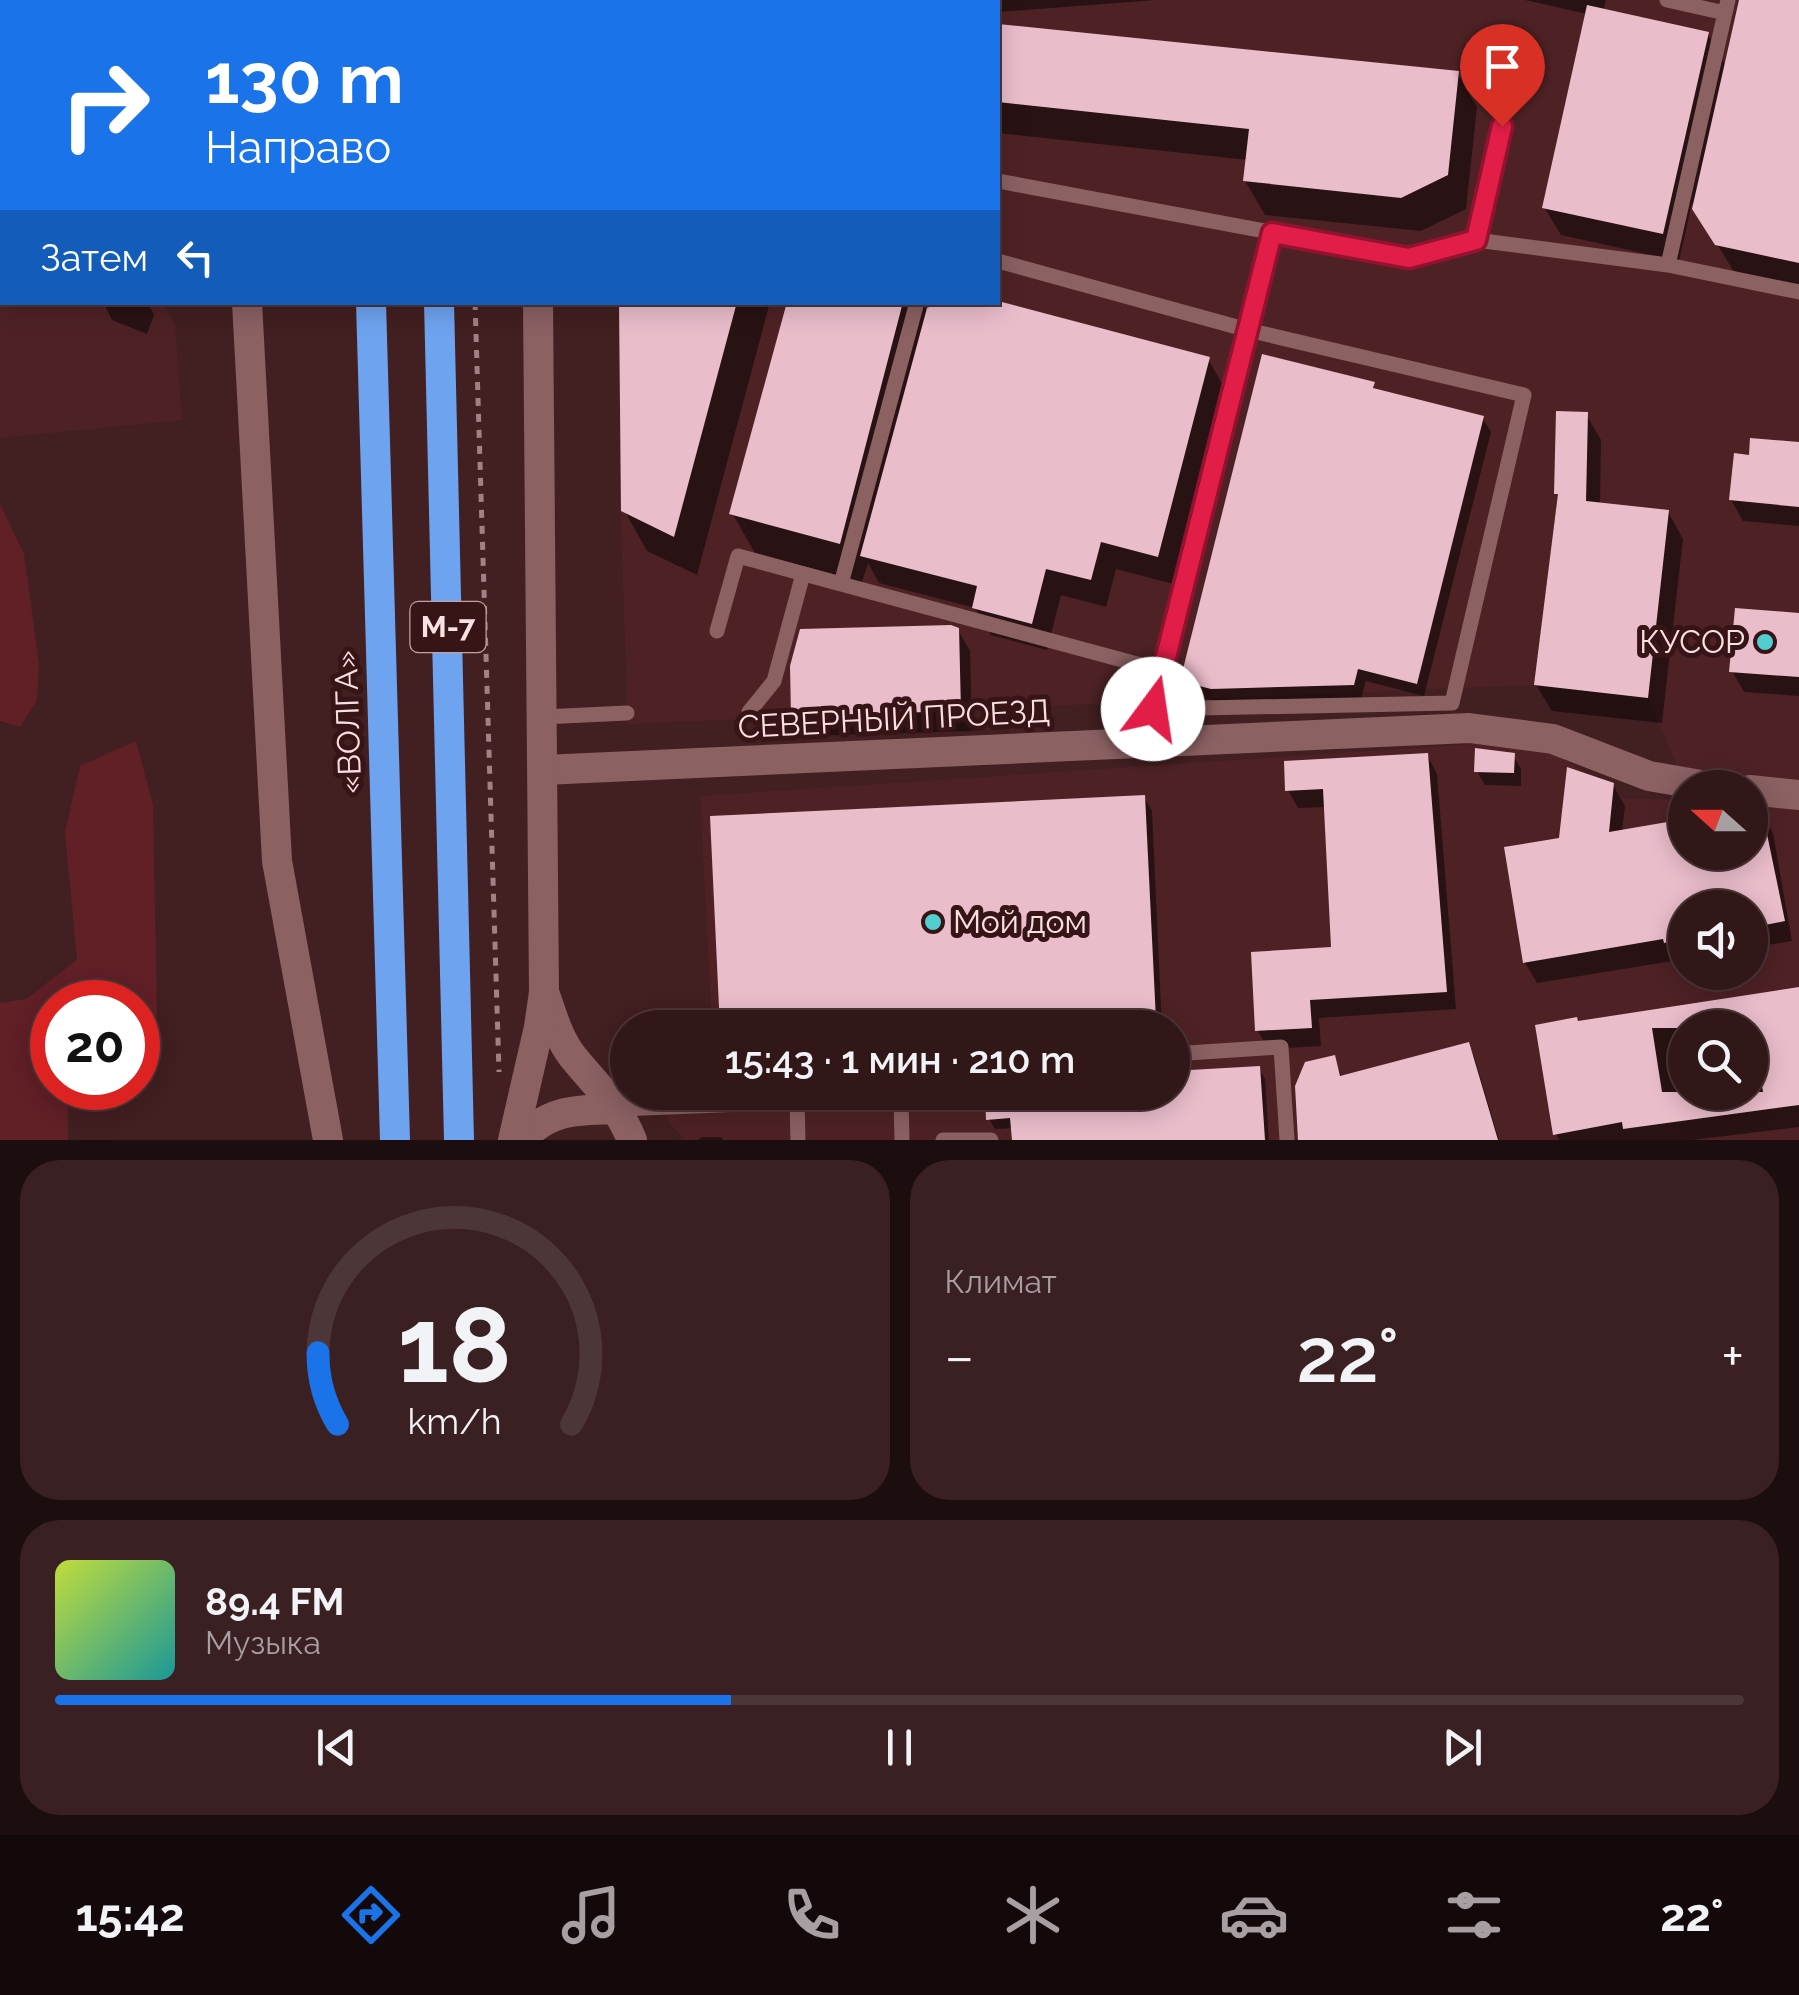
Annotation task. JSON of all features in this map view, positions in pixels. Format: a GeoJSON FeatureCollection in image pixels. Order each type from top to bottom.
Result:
{"type":"FeatureCollection","features":[{"type":"Feature","properties":{"kind":"highway","name":"«ВОЛГА»"},"geometry":{"type":"LineString","coordinates":[[371,305],[395,1140]]}},
{"type":"Feature","properties":{"kind":"highway","name":"М-7"},"geometry":{"type":"LineString","coordinates":[[439,305],[459,1140]]}},
{"type":"Feature","properties":{"kind":"street"},"geometry":{"type":"LineString","coordinates":[[247,305],[276,862],[328,1140]]}},
{"type":"Feature","properties":{"kind":"street"},"geometry":{"type":"LineString","coordinates":[[513,1140],[540,1027],[544,992],[538,305]]}},
{"type":"Feature","properties":{"kind":"street","name":"СЕВЕРНЫЙ ПРОЕЗД"},"geometry":{"type":"LineString","coordinates":[[543,770],[1469,728],[1553,739],[1668,779]]}},
{"type":"Feature","properties":{"kind":"street"},"geometry":{"type":"LineString","coordinates":[[1768,792],[1799,795]]}},
{"type":"Feature","properties":{"kind":"street"},"geometry":{"type":"LineString","coordinates":[[544,992],[558,1032],[572,1055],[610,1099]]}},
{"type":"Feature","properties":{"kind":"street"},"geometry":{"type":"LineString","coordinates":[[522,1140],[544,1118],[565,1111],[610,1109]]}},
{"type":"Feature","properties":{"kind":"street"},"geometry":{"type":"LineString","coordinates":[[619,1110],[632,1140]]}},
{"type":"Feature","properties":{"kind":"lane"},"geometry":{"type":"LineString","coordinates":[[1667,0],[1727,6],[1668,265]]}},
{"type":"Feature","properties":{"kind":"lane"},"geometry":{"type":"LineString","coordinates":[[1476,240],[1519,50]]}},
{"type":"Feature","properties":{"kind":"lane"},"geometry":{"type":"LineString","coordinates":[[1000,182],[1409,258],[1476,240],[1668,265],[1799,292]]}},
{"type":"Feature","properties":{"kind":"lane"},"geometry":{"type":"LineString","coordinates":[[1000,263],[1248,330],[1524,395],[1452,702],[1153,709],[1163,671],[1248,330],[1272,233]]}},
{"type":"Feature","properties":{"kind":"lane"},"geometry":{"type":"LineString","coordinates":[[840,584],[915,305]]}},
{"type":"Feature","properties":{"kind":"lane"},"geometry":{"type":"LineString","coordinates":[[717,631],[738,556],[1163,671]]}},
{"type":"Feature","properties":{"kind":"lane"},"geometry":{"type":"LineString","coordinates":[[749,712],[774,681],[803,574]]}},
{"type":"Feature","properties":{"kind":"lane"},"geometry":{"type":"LineString","coordinates":[[542,717],[627,712]]}},
{"type":"Feature","properties":{"kind":"lane"},"geometry":{"type":"LineString","coordinates":[[1190,1053],[1280,1047],[1288,1140]]}},
{"type":"Feature","properties":{"kind":"lane"},"geometry":{"type":"LineString","coordinates":[[797,1110],[798,1140]]}},
{"type":"Feature","properties":{"kind":"lane"},"geometry":{"type":"LineString","coordinates":[[902,1140],[903,1110]]}},
{"type":"Feature","properties":{"kind":"lane"},"geometry":{"type":"LineString","coordinates":[[944,1140],[991,1140]]}},
{"type":"Feature","properties":{"kind":"path"},"geometry":{"type":"LineString","coordinates":[[475,305],[499,1084]]}},
{"type":"Feature","properties":{"kind":"shaded area"},"geometry":{"type":"Polygon","coordinates":[[[1000,0],[1799,0],[1799,1140],[684,1140],[666,1119],[673,1110],[1190,1110],[1190,1010],[711,1010],[700,796],[1474,744],[1552,752],[1625,798],[1668,799],[1668,870],[1768,870],[1768,770],[1679,770],[1648,698],[1534,685],[628,724],[620,501],[619,305],[1000,305],[1000,0]]]}},
{"type":"Feature","properties":{"kind":"shaded area"},"geometry":{"type":"Polygon","coordinates":[[[0,305],[164,305],[175,325],[182,420],[0,438],[0,305]]]}},
{"type":"Feature","properties":{"kind":"shaded area"},"geometry":{"type":"Polygon","coordinates":[[[0,504],[24,554],[39,664],[37,700],[20,727],[0,721],[0,504]]]}},
{"type":"Feature","properties":{"kind":"shaded area"},"geometry":{"type":"Polygon","coordinates":[[[136,741],[153,805],[156,980],[51,980],[77,960],[65,832],[80,766],[136,741]]]}},
{"type":"Feature","properties":{"kind":"shaded area"},"geometry":{"type":"Polygon","coordinates":[[[30,996],[30,1110],[68,1110],[68,1140],[0,1140],[0,1003],[30,996]]]}},
{"type":"Feature","properties":{"kind":"building"},"geometry":{"type":"Polygon","coordinates":[[[1739,0],[1799,0],[1799,263],[1715,245],[1692,209],[1739,0]]]}},
{"type":"Feature","properties":{"kind":"building"},"geometry":{"type":"Polygon","coordinates":[[[1587,5],[1709,32],[1663,234],[1542,208],[1587,5]]]}},
{"type":"Feature","properties":{"kind":"building"},"geometry":{"type":"Polygon","coordinates":[[[1000,24],[1459,71],[1448,175],[1401,198],[1243,181],[1249,129],[1000,102],[1000,24]]]}},
{"type":"Feature","properties":{"kind":"building"},"geometry":{"type":"Polygon","coordinates":[[[1002,302],[1210,357],[1158,557],[1101,542],[1091,580],[1046,569],[1032,624],[972,608],[977,586],[860,556],[927,308],[1002,302]]]}},
{"type":"Feature","properties":{"kind":"building"},"geometry":{"type":"Polygon","coordinates":[[[619,305],[736,305],[674,537],[621,511],[619,305]]]}},
{"type":"Feature","properties":{"kind":"building"},"geometry":{"type":"Polygon","coordinates":[[[786,305],[902,305],[840,544],[729,514],[786,305]]]}},
{"type":"Feature","properties":{"kind":"building"},"geometry":{"type":"Polygon","coordinates":[[[1262,354],[1375,382],[1373,388],[1484,416],[1417,684],[1358,669],[1354,685],[1211,689],[1180,681],[1262,354]]]}},
{"type":"Feature","properties":{"kind":"building"},"geometry":{"type":"Polygon","coordinates":[[[1556,411],[1588,412],[1586,501],[1669,510],[1648,698],[1534,685],[1558,494],[1554,494],[1556,411]]]}},
{"type":"Feature","properties":{"kind":"building"},"geometry":{"type":"Polygon","coordinates":[[[1750,438],[1799,442],[1799,507],[1729,500],[1734,453],[1749,455],[1750,438]]]}},
{"type":"Feature","properties":{"kind":"building","name":"КУСОР"},"geometry":{"type":"Polygon","coordinates":[[[1735,608],[1799,613],[1799,677],[1729,672],[1735,608]]]}},
{"type":"Feature","properties":{"kind":"building"},"geometry":{"type":"Polygon","coordinates":[[[951,625],[959,628],[961,711],[791,716],[790,666],[800,629],[951,625]]]}},
{"type":"Feature","properties":{"kind":"building"},"geometry":{"type":"Polygon","coordinates":[[[1475,748],[1515,753],[1514,773],[1474,772],[1475,748]]]}},
{"type":"Feature","properties":{"kind":"building"},"geometry":{"type":"Polygon","coordinates":[[[1428,753],[1447,992],[1310,1000],[1312,1028],[1255,1031],[1251,952],[1331,947],[1323,789],[1285,791],[1284,761],[1428,753]]]}},
{"type":"Feature","properties":{"kind":"building"},"geometry":{"type":"Polygon","coordinates":[[[1567,767],[1614,783],[1609,832],[1668,822],[1668,870],[1768,870],[1768,839],[1785,921],[1768,924],[1768,890],[1668,890],[1668,942],[1663,939],[1523,963],[1504,847],[1559,838],[1567,767]]]}},
{"type":"Feature","properties":{"kind":"building","name":"Мой дом"},"geometry":{"type":"Polygon","coordinates":[[[1145,795],[1156,1010],[719,1010],[710,816],[1145,795]]]}},
{"type":"Feature","properties":{"kind":"building"},"geometry":{"type":"Polygon","coordinates":[[[1799,987],[1799,1105],[1768,1109],[1768,1010],[1668,1010],[1668,1028],[1652,1028],[1662,1092],[1668,1092],[1668,1110],[1762,1110],[1623,1129],[1622,1122],[1553,1135],[1535,1025],[1577,1017],[1578,1021],[1799,987]]]}},
{"type":"Feature","properties":{"kind":"building"},"geometry":{"type":"Polygon","coordinates":[[[1469,1042],[1498,1140],[1298,1140],[1295,1086],[1305,1062],[1335,1055],[1340,1076],[1469,1042]]]}},
{"type":"Feature","properties":{"kind":"building"},"geometry":{"type":"Polygon","coordinates":[[[1260,1066],[1265,1140],[1012,1140],[1010,1118],[986,1120],[986,1110],[1190,1110],[1190,1070],[1260,1066]]]}},
{"type":"Feature","properties":{"kind":"place","name":"КУСОР"},"geometry":{"type":"Point","coordinates":[1765,642]}},
{"type":"Feature","properties":{"kind":"place","name":"Мой дом"},"geometry":{"type":"Point","coordinates":[933,922]}},
{"type":"Feature","properties":{"kind":"route"},"geometry":{"type":"LineString","coordinates":[[1153,709],[1272,233],[1409,258],[1476,240],[1502,126]]}}]}
